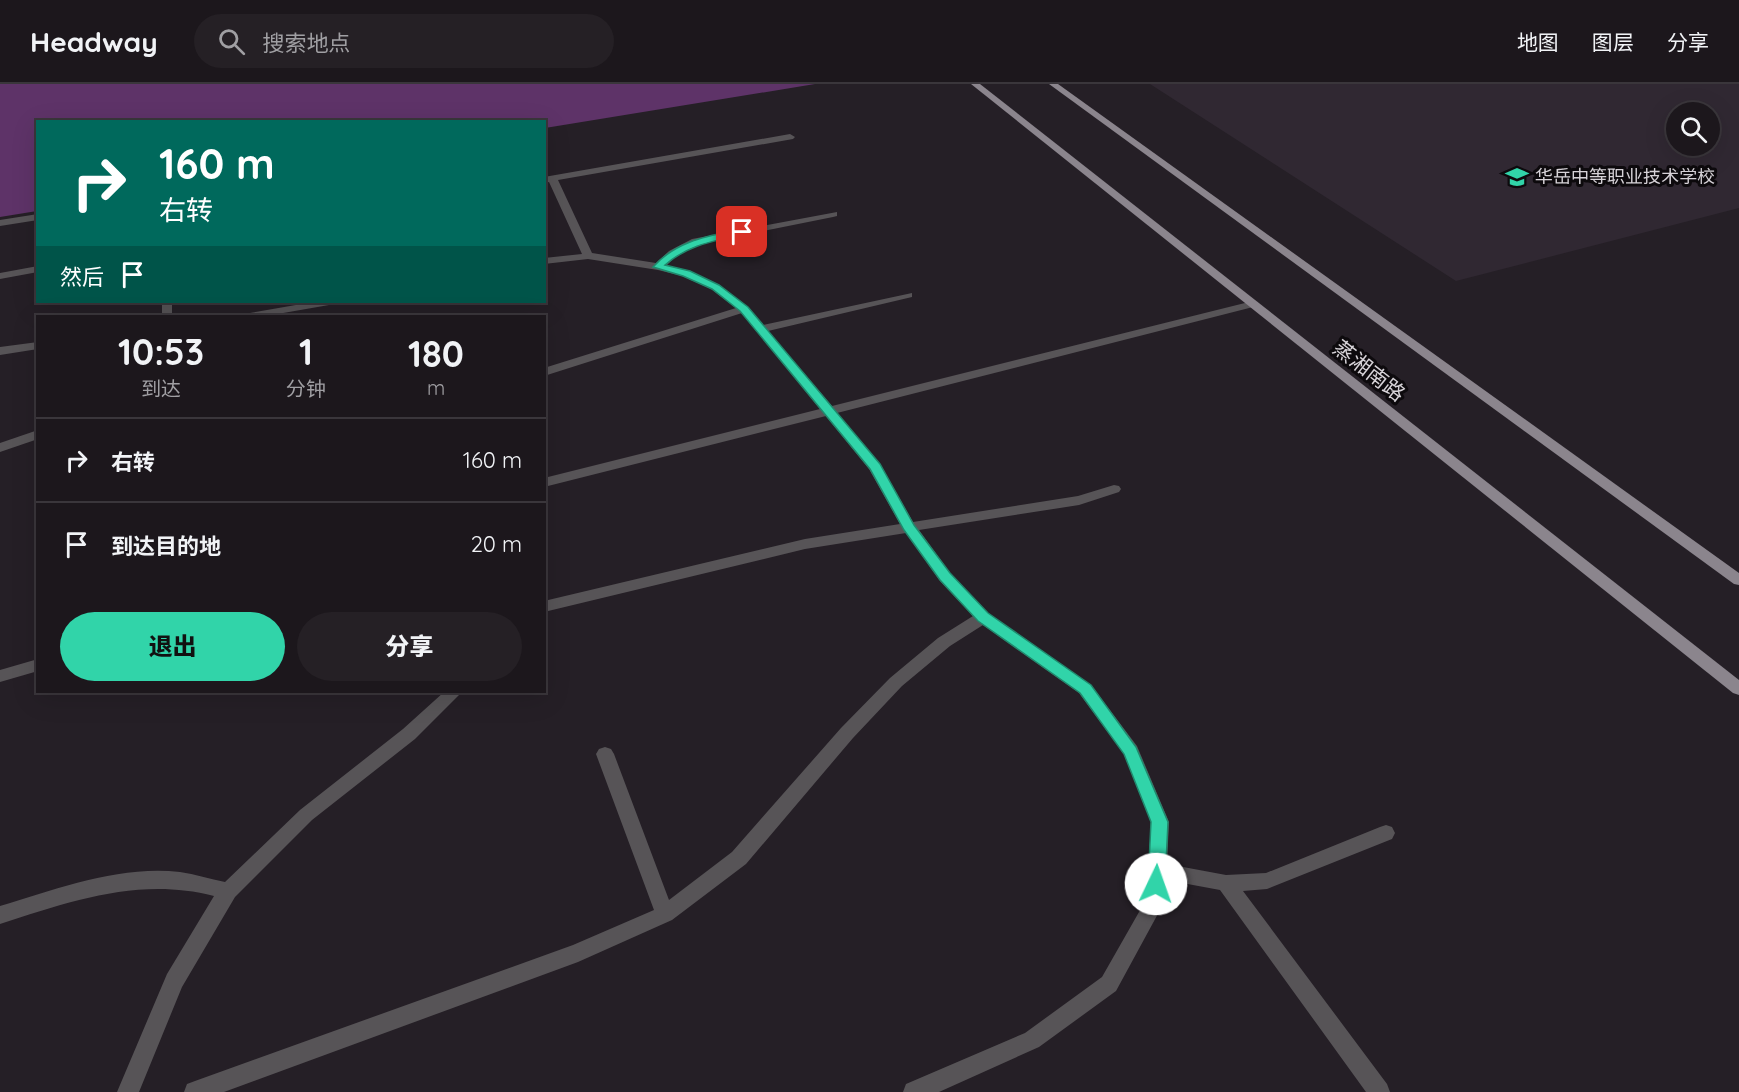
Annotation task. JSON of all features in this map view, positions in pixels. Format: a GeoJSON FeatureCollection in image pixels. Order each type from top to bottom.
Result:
{"type":"FeatureCollection","features":[{"type":"Feature","properties":{"kind":"main road","name":"蒸湘南路"},"geometry":{"type":"LineString","coordinates":[[975,84],[1739,689]]}},
{"type":"Feature","properties":{"kind":"main road"},"geometry":{"type":"LineString","coordinates":[[1053,84],[1739,580]]}},
{"type":"Feature","properties":{"kind":"street"},"geometry":{"type":"LineString","coordinates":[[588,255],[549,179],[790,137]]}},
{"type":"Feature","properties":{"kind":"street"},"geometry":{"type":"LineString","coordinates":[[658,267],[673,254],[696,242],[833,214]]}},
{"type":"Feature","properties":{"kind":"street"},"geometry":{"type":"LineString","coordinates":[[0,223],[36,217]]}},
{"type":"Feature","properties":{"kind":"street"},"geometry":{"type":"LineString","coordinates":[[546,261],[588,255],[658,267],[686,274],[715,287],[744,309],[876,467],[909,527],[945,577],[983,617],[1085,689],[1131,752],[1160,822],[1156,899],[1109,984],[1032,1040],[914,1092]]}},
{"type":"Feature","properties":{"kind":"street"},"geometry":{"type":"LineString","coordinates":[[0,276],[36,269]]}},
{"type":"Feature","properties":{"kind":"street"},"geometry":{"type":"LineString","coordinates":[[761,329],[908,295]]}},
{"type":"Feature","properties":{"kind":"street"},"geometry":{"type":"LineString","coordinates":[[256,315],[323,303]]}},
{"type":"Feature","properties":{"kind":"street"},"geometry":{"type":"LineString","coordinates":[[546,482],[1253,304]]}},
{"type":"Feature","properties":{"kind":"street"},"geometry":{"type":"LineString","coordinates":[[546,371],[744,309]]}},
{"type":"Feature","properties":{"kind":"street"},"geometry":{"type":"LineString","coordinates":[[0,351],[36,345]]}},
{"type":"Feature","properties":{"kind":"street"},"geometry":{"type":"LineString","coordinates":[[0,448],[36,435]]}},
{"type":"Feature","properties":{"kind":"street"},"geometry":{"type":"LineString","coordinates":[[546,607],[805,544],[1079,500],[1114,489]]}},
{"type":"Feature","properties":{"kind":"street"},"geometry":{"type":"LineString","coordinates":[[195,1092],[578,953],[665,914],[740,858],[847,733],[896,681],[944,642],[983,617]]}},
{"type":"Feature","properties":{"kind":"street"},"geometry":{"type":"LineString","coordinates":[[0,676],[36,666]]}},
{"type":"Feature","properties":{"kind":"street"},"geometry":{"type":"LineString","coordinates":[[128,1092],[174,981],[228,891],[306,815],[409,734],[453,693]]}},
{"type":"Feature","properties":{"kind":"street"},"geometry":{"type":"LineString","coordinates":[[605,754],[665,914]]}},
{"type":"Feature","properties":{"kind":"street"},"geometry":{"type":"LineString","coordinates":[[1157,870],[1226,883],[1267,881],[1386,833]]}},
{"type":"Feature","properties":{"kind":"street"},"geometry":{"type":"LineString","coordinates":[[0,915],[126,882],[177,880],[228,891]]}},
{"type":"Feature","properties":{"kind":"street"},"geometry":{"type":"LineString","coordinates":[[1226,883],[1379,1092]]}},
{"type":"Feature","properties":{"kind":"shaded area"},"geometry":{"type":"Polygon","coordinates":[[[0,84],[815,84],[546,128],[546,120],[36,120],[36,211],[0,217],[0,84]]]}},
{"type":"Feature","properties":{"kind":"shaded area","name":"华岳中等职业技术学校"},"geometry":{"type":"Polygon","coordinates":[[[1150,84],[1739,84],[1739,208],[1456,281],[1150,84]]]}},
{"type":"Feature","properties":{"kind":"place","name":"华岳中等职业技术学校"},"geometry":{"type":"Point","coordinates":[1517,177]}},
{"type":"Feature","properties":{"kind":"route"},"geometry":{"type":"LineString","coordinates":[[742,232],[696,242],[673,254],[658,267],[686,274],[715,287],[744,309],[876,467],[909,527],[945,577],[983,617],[1085,689],[1131,752],[1160,822],[1156,884]]}}]}
